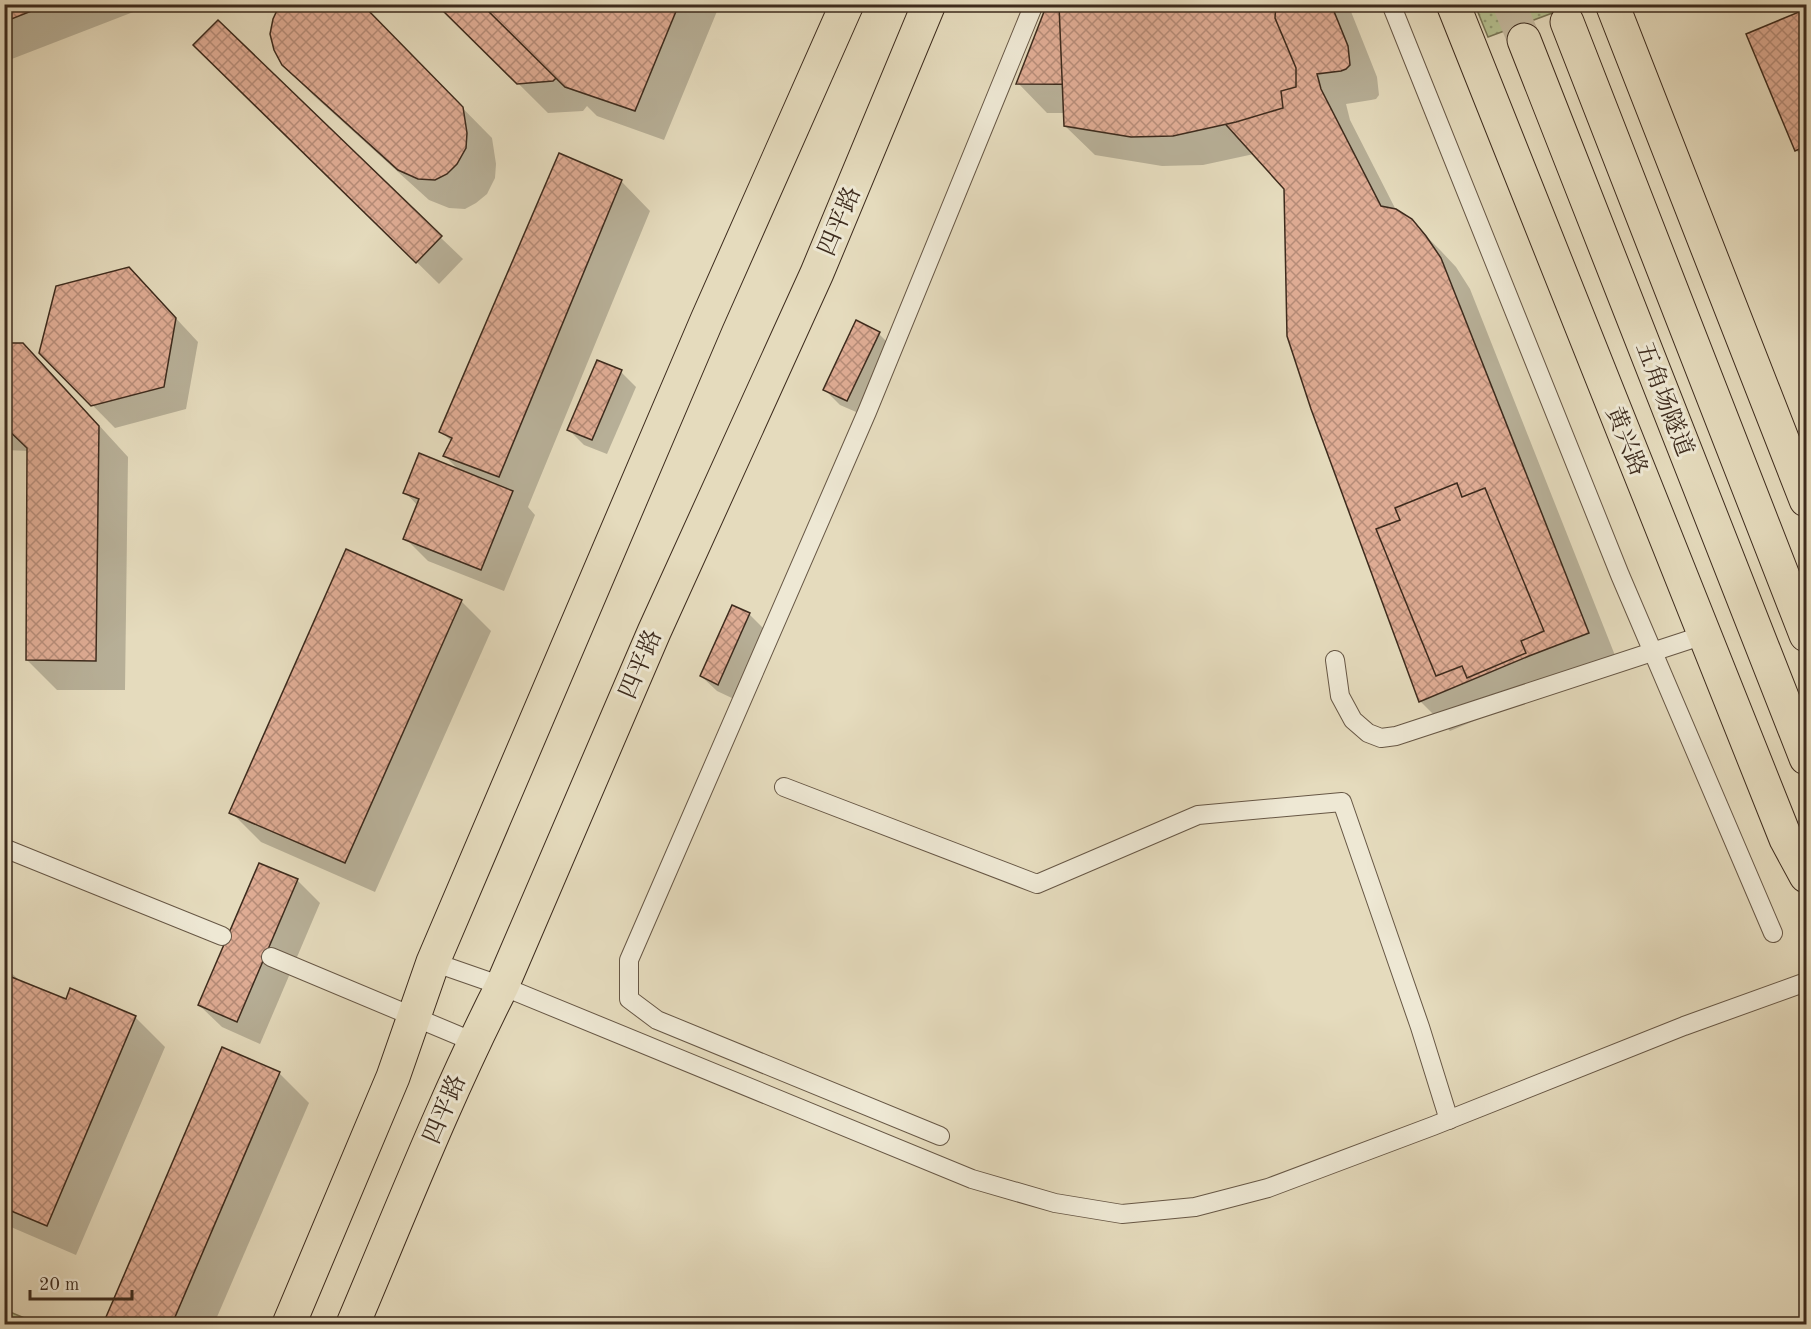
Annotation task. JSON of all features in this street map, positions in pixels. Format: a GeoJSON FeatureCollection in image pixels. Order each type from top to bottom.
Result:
{"type":"FeatureCollection","features":[{"type":"Feature","properties":{"kind":"main road"},"geometry":{"type":"LineString","coordinates":[[289,1324],[393,1077],[433,962],[707,320],[847,4]]}},
{"type":"Feature","properties":{"kind":"main road","name":"四平路"},"geometry":{"type":"LineString","coordinates":[[353,1324],[474,1042],[502,986],[654,632],[817,273],[929,4]]}},
{"type":"Feature","properties":{"kind":"main road","name":"黄兴路"},"geometry":{"type":"LineString","coordinates":[[1453,4],[1786,838],[1806,876]]}},
{"type":"Feature","properties":{"kind":"main road"},"geometry":{"type":"LineString","coordinates":[[1612,4],[1806,500]]}},
{"type":"Feature","properties":{"kind":"main road","name":"五角场隧道"},"geometry":{"type":"LineString","coordinates":[[1567,22],[1806,635]]}},
{"type":"Feature","properties":{"kind":"main road","name":"五角场隧道"},"geometry":{"type":"LineString","coordinates":[[1524,40],[1806,758]]}},
{"type":"Feature","properties":{"kind":"lane"},"geometry":{"type":"LineString","coordinates":[[940,1136],[657,1020],[629,999],[629,960],[867,412],[1034,4]]}},
{"type":"Feature","properties":{"kind":"lane"},"geometry":{"type":"LineString","coordinates":[[1391,4],[1615,564],[1773,933]]}},
{"type":"Feature","properties":{"kind":"lane"},"geometry":{"type":"LineString","coordinates":[[1335,660],[1340,696],[1353,720],[1368,733],[1381,738],[1396,736],[1704,635]]}},
{"type":"Feature","properties":{"kind":"lane"},"geometry":{"type":"LineString","coordinates":[[784,787],[1036,884],[1198,816],[1342,802],[1420,1027],[1449,1120]]}},
{"type":"Feature","properties":{"kind":"lane"},"geometry":{"type":"LineString","coordinates":[[4,848],[222,936]]}},
{"type":"Feature","properties":{"kind":"lane"},"geometry":{"type":"LineString","coordinates":[[272,957],[474,1042]]}},
{"type":"Feature","properties":{"kind":"lane"},"geometry":{"type":"LineString","coordinates":[[433,962],[502,986],[972,1179],[1055,1203],[1122,1214],[1195,1207],[1268,1188],[1449,1120],[1684,1026],[1806,982]]}},
{"type":"Feature","properties":{"kind":"green space"},"geometry":{"type":"Polygon","coordinates":[[[1475,5],[1574,5],[1488,37],[1475,5]]]}},
{"type":"Feature","properties":{"kind":"green space"},"geometry":{"type":"Polygon","coordinates":[[[5,1310],[39,1324],[5,1324],[5,1310]]]}},
{"type":"Feature","properties":{"kind":"building"},"geometry":{"type":"Polygon","coordinates":[[[4,4],[49,4],[4,22],[4,4]]]}},
{"type":"Feature","properties":{"kind":"building"},"geometry":{"type":"Polygon","coordinates":[[[280,4],[362,4],[463,107],[467,133],[466,148],[457,164],[447,174],[435,180],[418,179],[398,170],[282,65],[274,50],[270,34],[273,19],[280,4]]]}},
{"type":"Feature","properties":{"kind":"building"},"geometry":{"type":"Polygon","coordinates":[[[436,4],[611,4],[593,42],[553,81],[517,84],[436,4]]]}},
{"type":"Feature","properties":{"kind":"building"},"geometry":{"type":"Polygon","coordinates":[[[481,4],[679,4],[635,111],[565,87],[481,4]]]}},
{"type":"Feature","properties":{"kind":"building"},"geometry":{"type":"Polygon","coordinates":[[[1047,4],[1331,4],[1348,46],[1350,65],[1341,71],[1317,74],[1321,89],[1381,206],[1396,209],[1412,219],[1441,258],[1589,633],[1419,702],[1311,409],[1287,336],[1284,189],[1190,85],[1016,84],[1047,4]]]}},
{"type":"Feature","properties":{"kind":"building"},"geometry":{"type":"Polygon","coordinates":[[[1276,4],[1275,18],[1296,68],[1296,87],[1281,91],[1283,108],[1236,122],[1173,136],[1131,137],[1064,126],[1059,5],[1276,4]]]}},
{"type":"Feature","properties":{"kind":"building"},"geometry":{"type":"Polygon","coordinates":[[[1806,9],[1806,146],[1795,151],[1746,34],[1806,9]]]}},
{"type":"Feature","properties":{"kind":"building"},"geometry":{"type":"Polygon","coordinates":[[[218,20],[442,236],[416,263],[193,45],[218,20]]]}},
{"type":"Feature","properties":{"kind":"building"},"geometry":{"type":"Polygon","coordinates":[[[559,153],[622,180],[499,477],[443,456],[452,438],[439,432],[559,153]]]}},
{"type":"Feature","properties":{"kind":"building"},"geometry":{"type":"Polygon","coordinates":[[[129,267],[176,318],[164,387],[91,406],[39,353],[56,286],[129,267]]]}},
{"type":"Feature","properties":{"kind":"building"},"geometry":{"type":"Polygon","coordinates":[[[856,320],[880,332],[847,401],[823,390],[856,320]]]}},
{"type":"Feature","properties":{"kind":"building"},"geometry":{"type":"Polygon","coordinates":[[[4,343],[23,343],[99,426],[96,661],[26,660],[27,448],[4,426],[4,343]]]}},
{"type":"Feature","properties":{"kind":"building"},"geometry":{"type":"Polygon","coordinates":[[[597,360],[622,370],[592,440],[567,430],[597,360]]]}},
{"type":"Feature","properties":{"kind":"building"},"geometry":{"type":"Polygon","coordinates":[[[419,453],[513,491],[481,570],[403,539],[419,499],[403,493],[419,453]]]}},
{"type":"Feature","properties":{"kind":"building"},"geometry":{"type":"Polygon","coordinates":[[[1457,483],[1462,497],[1485,488],[1544,631],[1521,641],[1526,653],[1467,678],[1462,666],[1436,676],[1376,529],[1400,520],[1395,508],[1457,483]]]}},
{"type":"Feature","properties":{"kind":"building"},"geometry":{"type":"Polygon","coordinates":[[[346,549],[462,600],[345,863],[229,813],[346,549]]]}},
{"type":"Feature","properties":{"kind":"building"},"geometry":{"type":"Polygon","coordinates":[[[732,605],[750,613],[718,685],[700,676],[732,605]]]}},
{"type":"Feature","properties":{"kind":"building"},"geometry":{"type":"Polygon","coordinates":[[[259,863],[298,879],[237,1022],[198,1005],[259,863]]]}},
{"type":"Feature","properties":{"kind":"building"},"geometry":{"type":"Polygon","coordinates":[[[4,974],[66,999],[70,988],[136,1016],[47,1226],[4,1208],[4,974]]]}},
{"type":"Feature","properties":{"kind":"building"},"geometry":{"type":"Polygon","coordinates":[[[222,1047],[280,1072],[172,1324],[103,1324],[222,1047]]]}},
{"type":"Feature","properties":{"kind":"tunnel"},"geometry":{"type":"LineString","coordinates":[[1509,4],[1524,40]]}}]}
